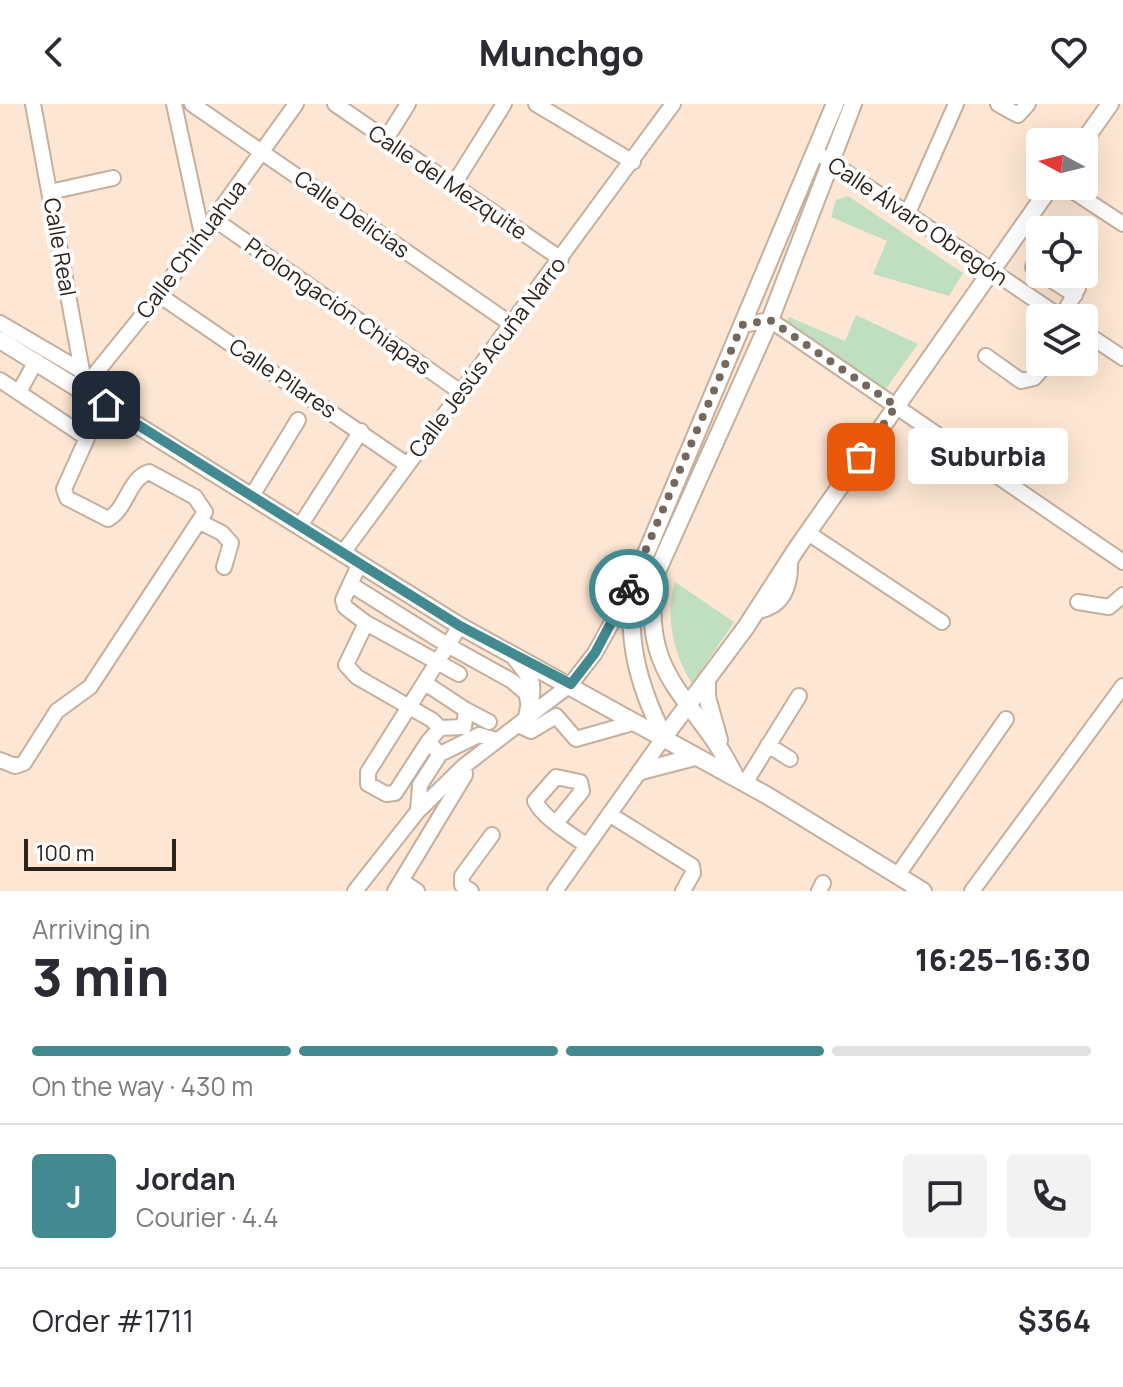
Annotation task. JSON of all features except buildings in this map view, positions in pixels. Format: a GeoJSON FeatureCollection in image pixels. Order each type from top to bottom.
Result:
{"type":"FeatureCollection","features":[{"type":"Feature","properties":{"kind":"main road"},"geometry":{"type":"LineString","coordinates":[[664,737],[646,695],[630,639],[630,605],[637,575],[835,104]]}},
{"type":"Feature","properties":{"kind":"main road"},"geometry":{"type":"LineString","coordinates":[[741,780],[724,752],[687,706],[662,665],[653,639],[650,608],[655,576],[725,414],[770,320],[853,104]]}},
{"type":"Feature","properties":{"kind":"main road"},"geometry":{"type":"LineString","coordinates":[[1093,128],[1110,104]]}},
{"type":"Feature","properties":{"kind":"main road"},"geometry":{"type":"LineString","coordinates":[[664,737],[757,611],[991,271],[1026,232]]}},
{"type":"Feature","properties":{"kind":"main road"},"geometry":{"type":"LineString","coordinates":[[0,340],[253,494],[359,565],[460,626],[571,684],[695,757],[741,780],[915,889]]}},
{"type":"Feature","properties":{"kind":"main road"},"geometry":{"type":"LineString","coordinates":[[725,414],[716,407],[728,359]]}},
{"type":"Feature","properties":{"kind":"main road"},"geometry":{"type":"LineString","coordinates":[[687,506],[707,424],[706,411]]}},
{"type":"Feature","properties":{"kind":"main road"},"geometry":{"type":"LineString","coordinates":[[509,652],[530,674],[533,687],[525,716]]}},
{"type":"Feature","properties":{"kind":"main road"},"geometry":{"type":"LineString","coordinates":[[707,681],[710,711],[724,752]]}},
{"type":"Feature","properties":{"kind":"main road"},"geometry":{"type":"LineString","coordinates":[[641,771],[695,757]]}},
{"type":"Feature","properties":{"kind":"street","name":"Calle Real"},"geometry":{"type":"LineString","coordinates":[[33,104],[82,371],[82,390]]}},
{"type":"Feature","properties":{"kind":"street"},"geometry":{"type":"LineString","coordinates":[[174,104],[202,234]]}},
{"type":"Feature","properties":{"kind":"street","name":"Calle Delicias"},"geometry":{"type":"LineString","coordinates":[[192,104],[511,324]]}},
{"type":"Feature","properties":{"kind":"street","name":"Calle Chihuahua"},"geometry":{"type":"LineString","coordinates":[[82,390],[159,295],[296,104]]}},
{"type":"Feature","properties":{"kind":"street","name":"Calle del Mezquite"},"geometry":{"type":"LineString","coordinates":[[335,104],[561,259]]}},
{"type":"Feature","properties":{"kind":"street"},"geometry":{"type":"LineString","coordinates":[[386,139],[408,104]]}},
{"type":"Feature","properties":{"kind":"street"},"geometry":{"type":"LineString","coordinates":[[454,184],[504,104]]}},
{"type":"Feature","properties":{"kind":"street"},"geometry":{"type":"LineString","coordinates":[[536,104],[556,109],[633,162]]}},
{"type":"Feature","properties":{"kind":"street","name":"Calle Jesús Acuña Narro"},"geometry":{"type":"LineString","coordinates":[[342,554],[673,104]]}},
{"type":"Feature","properties":{"kind":"street"},"geometry":{"type":"LineString","coordinates":[[907,215],[955,104]]}},
{"type":"Feature","properties":{"kind":"street"},"geometry":{"type":"LineString","coordinates":[[998,104],[1018,115],[1028,104]]}},
{"type":"Feature","properties":{"kind":"street","name":"Calle Álvaro Obregón"},"geometry":{"type":"LineString","coordinates":[[815,151],[1041,304]]}},
{"type":"Feature","properties":{"kind":"street"},"geometry":{"type":"LineString","coordinates":[[50,192],[113,178]]}},
{"type":"Feature","properties":{"kind":"street"},"geometry":{"type":"LineString","coordinates":[[1086,200],[1123,224]]}},
{"type":"Feature","properties":{"kind":"street","name":"Prolongación Chiapas"},"geometry":{"type":"LineString","coordinates":[[214,219],[462,393]]}},
{"type":"Feature","properties":{"kind":"street"},"geometry":{"type":"LineString","coordinates":[[1064,288],[1075,295]]}},
{"type":"Feature","properties":{"kind":"street"},"geometry":{"type":"LineString","coordinates":[[1070,304],[1076,288]]}},
{"type":"Feature","properties":{"kind":"street","name":"Calle Pilares"},"geometry":{"type":"LineString","coordinates":[[159,295],[406,464]]}},
{"type":"Feature","properties":{"kind":"street"},"geometry":{"type":"LineString","coordinates":[[742,325],[770,320],[1123,562]]}},
{"type":"Feature","properties":{"kind":"street"},"geometry":{"type":"LineString","coordinates":[[0,323],[82,371]]}},
{"type":"Feature","properties":{"kind":"street"},"geometry":{"type":"LineString","coordinates":[[1098,341],[1123,358]]}},
{"type":"Feature","properties":{"kind":"street"},"geometry":{"type":"LineString","coordinates":[[986,356],[1021,381],[1036,376]]}},
{"type":"Feature","properties":{"kind":"street"},"geometry":{"type":"LineString","coordinates":[[19,392],[36,361]]}},
{"type":"Feature","properties":{"kind":"street"},"geometry":{"type":"LineString","coordinates":[[0,380],[87,438],[64,489],[67,498],[108,519],[118,511],[138,478],[149,472],[200,501],[205,512],[90,687],[57,711],[24,763],[15,766],[0,760]]}},
{"type":"Feature","properties":{"kind":"street"},"geometry":{"type":"LineString","coordinates":[[253,494],[298,420]]}},
{"type":"Feature","properties":{"kind":"street"},"geometry":{"type":"LineString","coordinates":[[300,526],[361,431]]}},
{"type":"Feature","properties":{"kind":"street"},"geometry":{"type":"LineString","coordinates":[[200,522],[222,533],[231,543],[224,567]]}},
{"type":"Feature","properties":{"kind":"street"},"geometry":{"type":"LineString","coordinates":[[808,533],[942,622]]}},
{"type":"Feature","properties":{"kind":"street"},"geometry":{"type":"LineString","coordinates":[[359,565],[343,600],[345,607],[366,623],[459,674]]}},
{"type":"Feature","properties":{"kind":"street"},"geometry":{"type":"LineString","coordinates":[[355,891],[418,811],[464,766],[525,716],[571,684],[595,653],[637,575]]}},
{"type":"Feature","properties":{"kind":"street"},"geometry":{"type":"LineString","coordinates":[[350,584],[521,687],[525,716],[531,731],[556,716],[576,739],[636,722]]}},
{"type":"Feature","properties":{"kind":"street"},"geometry":{"type":"LineString","coordinates":[[1078,602],[1109,607],[1123,595]]}},
{"type":"Feature","properties":{"kind":"street"},"geometry":{"type":"LineString","coordinates":[[366,623],[347,656],[348,671],[410,706],[440,728],[464,727],[466,710]]}},
{"type":"Feature","properties":{"kind":"street"},"geometry":{"type":"LineString","coordinates":[[440,728],[395,793],[386,794],[368,784],[368,772],[460,626]]}},
{"type":"Feature","properties":{"kind":"street"},"geometry":{"type":"LineString","coordinates":[[425,683],[489,722]]}},
{"type":"Feature","properties":{"kind":"street"},"geometry":{"type":"LineString","coordinates":[[972,891],[1123,686]]}},
{"type":"Feature","properties":{"kind":"street"},"geometry":{"type":"LineString","coordinates":[[741,780],[799,696]]}},
{"type":"Feature","properties":{"kind":"street"},"geometry":{"type":"LineString","coordinates":[[897,876],[1006,719]]}},
{"type":"Feature","properties":{"kind":"street"},"geometry":{"type":"LineString","coordinates":[[418,811],[420,785],[440,754],[479,735],[496,740]]}},
{"type":"Feature","properties":{"kind":"street"},"geometry":{"type":"LineString","coordinates":[[555,891],[664,737]]}},
{"type":"Feature","properties":{"kind":"street"},"geometry":{"type":"LineString","coordinates":[[428,742],[440,754]]}},
{"type":"Feature","properties":{"kind":"street"},"geometry":{"type":"LineString","coordinates":[[768,745],[790,759]]}},
{"type":"Feature","properties":{"kind":"street"},"geometry":{"type":"LineString","coordinates":[[417,891],[399,886],[465,775],[464,766]]}},
{"type":"Feature","properties":{"kind":"street"},"geometry":{"type":"LineString","coordinates":[[609,814],[693,868],[683,891]]}},
{"type":"Feature","properties":{"kind":"street"},"geometry":{"type":"LineString","coordinates":[[556,823],[587,846]]}},
{"type":"Feature","properties":{"kind":"street"},"geometry":{"type":"LineString","coordinates":[[471,891],[462,885],[462,876],[492,835]]}},
{"type":"Feature","properties":{"kind":"green space"},"geometry":{"type":"Polygon","coordinates":[[[848,196],[963,273],[949,296],[873,274],[887,241],[831,217],[836,200],[848,196]]]}},
{"type":"Feature","properties":{"kind":"green space"},"geometry":{"type":"Polygon","coordinates":[[[856,315],[918,344],[885,390],[786,322],[789,317],[845,341],[856,315]]]}},
{"type":"Feature","properties":{"kind":"green space"},"geometry":{"type":"Polygon","coordinates":[[[675,582],[734,622],[692,684],[680,660],[673,634],[670,608],[675,582]]]}},
{"type":"Feature","properties":{"kind":"way so far"},"geometry":{"type":"LineString","coordinates":[[629,589],[742,325],[770,320],[896,406],[861,457]]}},
{"type":"Feature","properties":{"kind":"place","name":"Suburbia"},"geometry":{"type":"Point","coordinates":[861,457]}},
{"type":"Feature","properties":{"kind":"route"},"geometry":{"type":"LineString","coordinates":[[106,405],[460,626],[571,684],[595,653],[629,589]]}}]}
